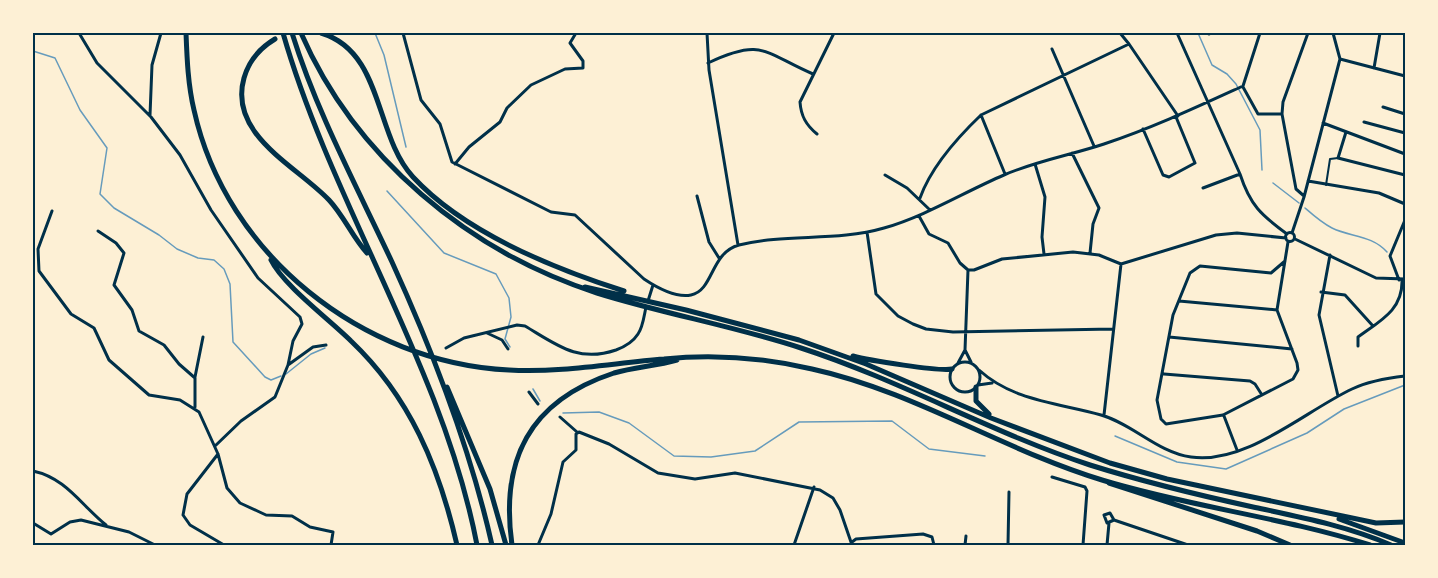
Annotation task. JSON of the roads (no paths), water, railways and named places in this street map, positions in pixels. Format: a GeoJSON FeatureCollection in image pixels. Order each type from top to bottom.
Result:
{"type":"FeatureCollection","features":[{"type":"Feature","properties":{"kind":"highway"},"geometry":{"type":"LineString","coordinates":[[186,33],[194,111],[205,147],[233,206],[273,265],[373,363],[405,406],[430,455],[457,545]]}},
{"type":"Feature","properties":{"kind":"highway"},"geometry":{"type":"LineString","coordinates":[[283,33],[304,94],[370,256],[432,395],[453,456],[477,545]]}},
{"type":"Feature","properties":{"kind":"highway"},"geometry":{"type":"LineString","coordinates":[[292,33],[319,106],[443,380],[483,503],[492,545]]}},
{"type":"Feature","properties":{"kind":"highway"},"geometry":{"type":"LineString","coordinates":[[301,33],[319,68],[352,120],[369,141],[419,192],[442,212],[533,267],[630,303],[807,350],[1088,464],[1164,487],[1331,524],[1391,545]]}},
{"type":"Feature","properties":{"kind":"highway"},"geometry":{"type":"LineString","coordinates":[[321,33],[340,41],[356,56],[370,81],[394,146],[407,169],[428,191],[460,215],[522,252],[566,272],[636,297]]}},
{"type":"Feature","properties":{"kind":"highway"},"geometry":{"type":"LineString","coordinates":[[275,39],[260,50],[247,69],[242,94],[246,117],[261,140],[329,200],[370,256]]}},
{"type":"Feature","properties":{"kind":"highway"},"geometry":{"type":"LineString","coordinates":[[269,256],[328,307],[375,336],[427,356],[475,367],[513,370],[563,369],[685,358],[772,362],[858,381],[1013,447],[1105,481],[1370,545]]}},
{"type":"Feature","properties":{"kind":"highway"},"geometry":{"type":"LineString","coordinates":[[580,286],[636,297],[753,327],[842,355],[874,362],[914,365],[945,371],[952,369]]}},
{"type":"Feature","properties":{"kind":"highway"},"geometry":{"type":"LineString","coordinates":[[842,355],[1015,427],[1110,463],[1167,479],[1376,523],[1405,522]]}},
{"type":"Feature","properties":{"kind":"highway"},"geometry":{"type":"LineString","coordinates":[[512,545],[508,508],[511,476],[522,445],[538,421],[572,392],[602,377],[685,358]]}},
{"type":"Feature","properties":{"kind":"highway"},"geometry":{"type":"LineString","coordinates":[[443,380],[451,392],[478,457],[506,545]]}},
{"type":"Feature","properties":{"kind":"highway"},"geometry":{"type":"LineString","coordinates":[[977,386],[976,401],[980,408],[1015,427]]}},
{"type":"Feature","properties":{"kind":"highway"},"geometry":{"type":"LineString","coordinates":[[1105,481],[1116,488],[1257,531],[1290,545]]}},
{"type":"Feature","properties":{"kind":"highway"},"geometry":{"type":"LineString","coordinates":[[1308,509],[1405,543]]}},
{"type":"Feature","properties":{"kind":"street"},"geometry":{"type":"LineString","coordinates":[[79,33],[108,77],[151,117],[180,155],[210,210],[258,278],[300,317],[302,324],[293,341],[288,365],[275,397],[241,421],[215,446]]}},
{"type":"Feature","properties":{"kind":"street"},"geometry":{"type":"LineString","coordinates":[[151,117],[149,108],[152,66],[161,33]]}},
{"type":"Feature","properties":{"kind":"street"},"geometry":{"type":"LineString","coordinates":[[404,33],[421,100],[445,133],[447,153],[455,164],[552,212],[575,215],[652,287],[685,296],[694,294],[705,285],[719,258],[738,245],[783,238],[828,237],[867,232],[919,216],[1005,174],[1143,129],[1243,86]]}},
{"type":"Feature","properties":{"kind":"street"},"geometry":{"type":"LineString","coordinates":[[455,164],[469,147],[501,122],[507,108],[531,86],[565,69],[583,68],[583,61],[570,44],[576,33]]}},
{"type":"Feature","properties":{"kind":"street"},"geometry":{"type":"LineString","coordinates":[[706,33],[708,63],[738,245]]}},
{"type":"Feature","properties":{"kind":"street"},"geometry":{"type":"LineString","coordinates":[[817,134],[809,128],[801,114],[800,102],[834,33]]}},
{"type":"Feature","properties":{"kind":"street"},"geometry":{"type":"LineString","coordinates":[[1120,33],[1177,116],[1196,163],[1169,177],[1163,174],[1143,129]]}},
{"type":"Feature","properties":{"kind":"street"},"geometry":{"type":"LineString","coordinates":[[1177,33],[1252,204],[1287,238]]}},
{"type":"Feature","properties":{"kind":"street"},"geometry":{"type":"LineString","coordinates":[[1260,33],[1243,86],[1258,114],[1282,114]]}},
{"type":"Feature","properties":{"kind":"street"},"geometry":{"type":"LineString","coordinates":[[1304,196],[1296,189],[1282,114],[1283,102],[1308,33]]}},
{"type":"Feature","properties":{"kind":"street"},"geometry":{"type":"LineString","coordinates":[[1285,261],[1271,273],[1195,268],[1173,315],[1164,374],[1157,400],[1161,419],[1166,424],[1223,415],[1293,379],[1298,370],[1276,310],[1285,261],[1287,238],[1292,233],[1304,196],[1340,59],[1333,33]]}},
{"type":"Feature","properties":{"kind":"street"},"geometry":{"type":"LineString","coordinates":[[1374,68],[1380,33]]}},
{"type":"Feature","properties":{"kind":"street"},"geometry":{"type":"LineString","coordinates":[[920,198],[925,185],[966,129],[981,115],[1129,44]]}},
{"type":"Feature","properties":{"kind":"street"},"geometry":{"type":"LineString","coordinates":[[708,63],[730,52],[758,49],[775,53],[813,74]]}},
{"type":"Feature","properties":{"kind":"street"},"geometry":{"type":"LineString","coordinates":[[1052,49],[1095,146]]}},
{"type":"Feature","properties":{"kind":"street"},"geometry":{"type":"LineString","coordinates":[[1340,59],[1405,76]]}},
{"type":"Feature","properties":{"kind":"street"},"geometry":{"type":"LineString","coordinates":[[1383,107],[1405,114]]}},
{"type":"Feature","properties":{"kind":"street"},"geometry":{"type":"LineString","coordinates":[[981,115],[1005,174]]}},
{"type":"Feature","properties":{"kind":"street"},"geometry":{"type":"LineString","coordinates":[[1364,122],[1405,133]]}},
{"type":"Feature","properties":{"kind":"street"},"geometry":{"type":"LineString","coordinates":[[1322,123],[1405,154]]}},
{"type":"Feature","properties":{"kind":"street"},"geometry":{"type":"LineString","coordinates":[[1338,158],[1346,132]]}},
{"type":"Feature","properties":{"kind":"street"},"geometry":{"type":"LineString","coordinates":[[1072,153],[1099,208],[1091,237],[1090,253]]}},
{"type":"Feature","properties":{"kind":"street"},"geometry":{"type":"LineString","coordinates":[[1326,185],[1330,159],[1338,158],[1405,175]]}},
{"type":"Feature","properties":{"kind":"street"},"geometry":{"type":"LineString","coordinates":[[1035,164],[1045,197],[1042,237],[1044,254]]}},
{"type":"Feature","properties":{"kind":"street"},"geometry":{"type":"LineString","coordinates":[[1203,188],[1240,174]]}},
{"type":"Feature","properties":{"kind":"street"},"geometry":{"type":"LineString","coordinates":[[885,175],[920,198],[930,210]]}},
{"type":"Feature","properties":{"kind":"street"},"geometry":{"type":"LineString","coordinates":[[1308,181],[1379,193],[1405,204]]}},
{"type":"Feature","properties":{"kind":"street"},"geometry":{"type":"LineString","coordinates":[[697,196],[710,242],[719,258]]}},
{"type":"Feature","properties":{"kind":"street"},"geometry":{"type":"LineString","coordinates":[[52,211],[38,249],[39,271],[42,278],[54,288],[71,314],[94,328],[105,354],[114,365],[133,378],[149,395],[180,400],[195,408],[203,418],[215,446],[227,488],[240,503],[266,515],[292,516],[309,527],[334,534],[331,545]]}},
{"type":"Feature","properties":{"kind":"street"},"geometry":{"type":"LineString","coordinates":[[919,216],[929,234],[948,243],[960,263],[968,270],[981,268],[994,260],[1044,254],[1090,253],[1121,264],[1216,234],[1238,233],[1295,239],[1376,278],[1402,279]]}},
{"type":"Feature","properties":{"kind":"street"},"geometry":{"type":"LineString","coordinates":[[1358,346],[1358,338],[1396,306],[1401,297],[1402,279],[1390,256],[1405,220]]}},
{"type":"Feature","properties":{"kind":"street"},"geometry":{"type":"LineString","coordinates":[[98,231],[116,243],[124,253],[114,285],[132,310],[139,331],[164,345],[179,364],[195,378]]}},
{"type":"Feature","properties":{"kind":"street"},"geometry":{"type":"LineString","coordinates":[[867,232],[873,286],[880,300],[898,316],[926,329],[965,332],[1113,329]]}},
{"type":"Feature","properties":{"kind":"street"},"geometry":{"type":"LineString","coordinates":[[1292,233],[1295,239]]}},
{"type":"Feature","properties":{"kind":"street"},"geometry":{"type":"LineString","coordinates":[[1330,255],[1321,292],[1319,315],[1338,396]]}},
{"type":"Feature","properties":{"kind":"street"},"geometry":{"type":"LineString","coordinates":[[1104,415],[1121,264]]}},
{"type":"Feature","properties":{"kind":"street"},"geometry":{"type":"LineString","coordinates":[[968,270],[965,350],[952,369],[950,379],[955,388],[964,392],[977,386],[993,383]]}},
{"type":"Feature","properties":{"kind":"street"},"geometry":{"type":"LineString","coordinates":[[447,348],[464,338],[512,325],[525,326],[574,353],[588,356],[625,347],[640,332],[652,287]]}},
{"type":"Feature","properties":{"kind":"street"},"geometry":{"type":"LineString","coordinates":[[1321,292],[1345,295],[1373,327]]}},
{"type":"Feature","properties":{"kind":"street"},"geometry":{"type":"LineString","coordinates":[[1179,301],[1276,310]]}},
{"type":"Feature","properties":{"kind":"street"},"geometry":{"type":"LineString","coordinates":[[488,333],[502,340],[508,349]]}},
{"type":"Feature","properties":{"kind":"street"},"geometry":{"type":"LineString","coordinates":[[195,408],[195,378],[203,337]]}},
{"type":"Feature","properties":{"kind":"street"},"geometry":{"type":"LineString","coordinates":[[1170,337],[1292,349]]}},
{"type":"Feature","properties":{"kind":"street"},"geometry":{"type":"LineString","coordinates":[[288,365],[313,347],[326,345]]}},
{"type":"Feature","properties":{"kind":"street"},"geometry":{"type":"LineString","coordinates":[[965,350],[972,363],[993,383],[1037,401],[1104,415],[1173,453],[1201,458],[1237,450],[1263,439],[1338,396],[1369,382],[1405,376]]}},
{"type":"Feature","properties":{"kind":"street"},"geometry":{"type":"LineString","coordinates":[[958,363],[972,363]]}},
{"type":"Feature","properties":{"kind":"street"},"geometry":{"type":"LineString","coordinates":[[977,386],[979,370]]}},
{"type":"Feature","properties":{"kind":"street"},"geometry":{"type":"LineString","coordinates":[[1164,374],[1250,381],[1256,384],[1262,395]]}},
{"type":"Feature","properties":{"kind":"street"},"geometry":{"type":"LineString","coordinates":[[530,392],[538,404]]}},
{"type":"Feature","properties":{"kind":"street"},"geometry":{"type":"LineString","coordinates":[[1223,415],[1237,450]]}},
{"type":"Feature","properties":{"kind":"street"},"geometry":{"type":"LineString","coordinates":[[560,417],[577,432],[609,444],[658,473],[695,479],[735,473],[814,487],[833,498],[852,543],[856,539],[923,534],[932,537],[934,545]]}},
{"type":"Feature","properties":{"kind":"street"},"geometry":{"type":"LineString","coordinates":[[538,545],[551,514],[563,462],[578,446],[577,432]]}},
{"type":"Feature","properties":{"kind":"street"},"geometry":{"type":"LineString","coordinates":[[218,454],[187,494],[183,515],[190,525],[224,545]]}},
{"type":"Feature","properties":{"kind":"street"},"geometry":{"type":"LineString","coordinates":[[33,470],[53,477],[68,487],[81,503],[107,526]]}},
{"type":"Feature","properties":{"kind":"street"},"geometry":{"type":"LineString","coordinates":[[1053,477],[1085,487],[1087,491],[1083,545]]}},
{"type":"Feature","properties":{"kind":"street"},"geometry":{"type":"LineString","coordinates":[[794,545],[814,487]]}},
{"type":"Feature","properties":{"kind":"street"},"geometry":{"type":"LineString","coordinates":[[1008,545],[1009,492]]}},
{"type":"Feature","properties":{"kind":"street"},"geometry":{"type":"LineString","coordinates":[[1109,523],[1103,518],[1107,513],[1112,514],[1114,520]]}},
{"type":"Feature","properties":{"kind":"street"},"geometry":{"type":"LineString","coordinates":[[33,523],[51,534],[77,520],[137,535],[155,545]]}},
{"type":"Feature","properties":{"kind":"street"},"geometry":{"type":"LineString","coordinates":[[1109,523],[1114,520],[1188,545]]}},
{"type":"Feature","properties":{"kind":"street"},"geometry":{"type":"LineString","coordinates":[[1107,545],[1109,523]]}},
{"type":"Feature","properties":{"kind":"street"},"geometry":{"type":"LineString","coordinates":[[965,545],[966,536]]}},
{"type":"Feature","properties":{"kind":"waterway"},"geometry":{"type":"LineString","coordinates":[[375,33],[384,55],[406,147]]}},
{"type":"Feature","properties":{"kind":"waterway"},"geometry":{"type":"LineString","coordinates":[[1198,33],[1212,65],[1227,74],[1236,84],[1260,130],[1262,170]]}},
{"type":"Feature","properties":{"kind":"waterway"},"geometry":{"type":"LineString","coordinates":[[33,51],[55,58],[80,110],[107,148],[100,194],[114,208],[159,235],[177,249],[198,258],[214,260],[224,269],[230,284],[233,342],[265,377],[271,380],[281,376]]}},
{"type":"Feature","properties":{"kind":"waterway"},"geometry":{"type":"LineString","coordinates":[[1273,183],[1299,203]]}},
{"type":"Feature","properties":{"kind":"waterway"},"geometry":{"type":"LineString","coordinates":[[387,191],[444,253],[496,274],[509,298],[511,317],[505,339],[510,347]]}},
{"type":"Feature","properties":{"kind":"waterway"},"geometry":{"type":"LineString","coordinates":[[1305,208],[1332,228],[1375,242],[1387,252]]}},
{"type":"Feature","properties":{"kind":"waterway"},"geometry":{"type":"LineString","coordinates":[[286,374],[311,354],[325,348]]}},
{"type":"Feature","properties":{"kind":"waterway"},"geometry":{"type":"LineString","coordinates":[[1115,436],[1177,462],[1226,469],[1307,433],[1344,409],[1405,385]]}},
{"type":"Feature","properties":{"kind":"waterway"},"geometry":{"type":"LineString","coordinates":[[533,389],[540,401]]}},
{"type":"Feature","properties":{"kind":"waterway"},"geometry":{"type":"LineString","coordinates":[[563,413],[599,412],[629,423],[674,456],[711,457],[755,451],[799,422],[892,421],[929,449],[985,456]]}}]}
